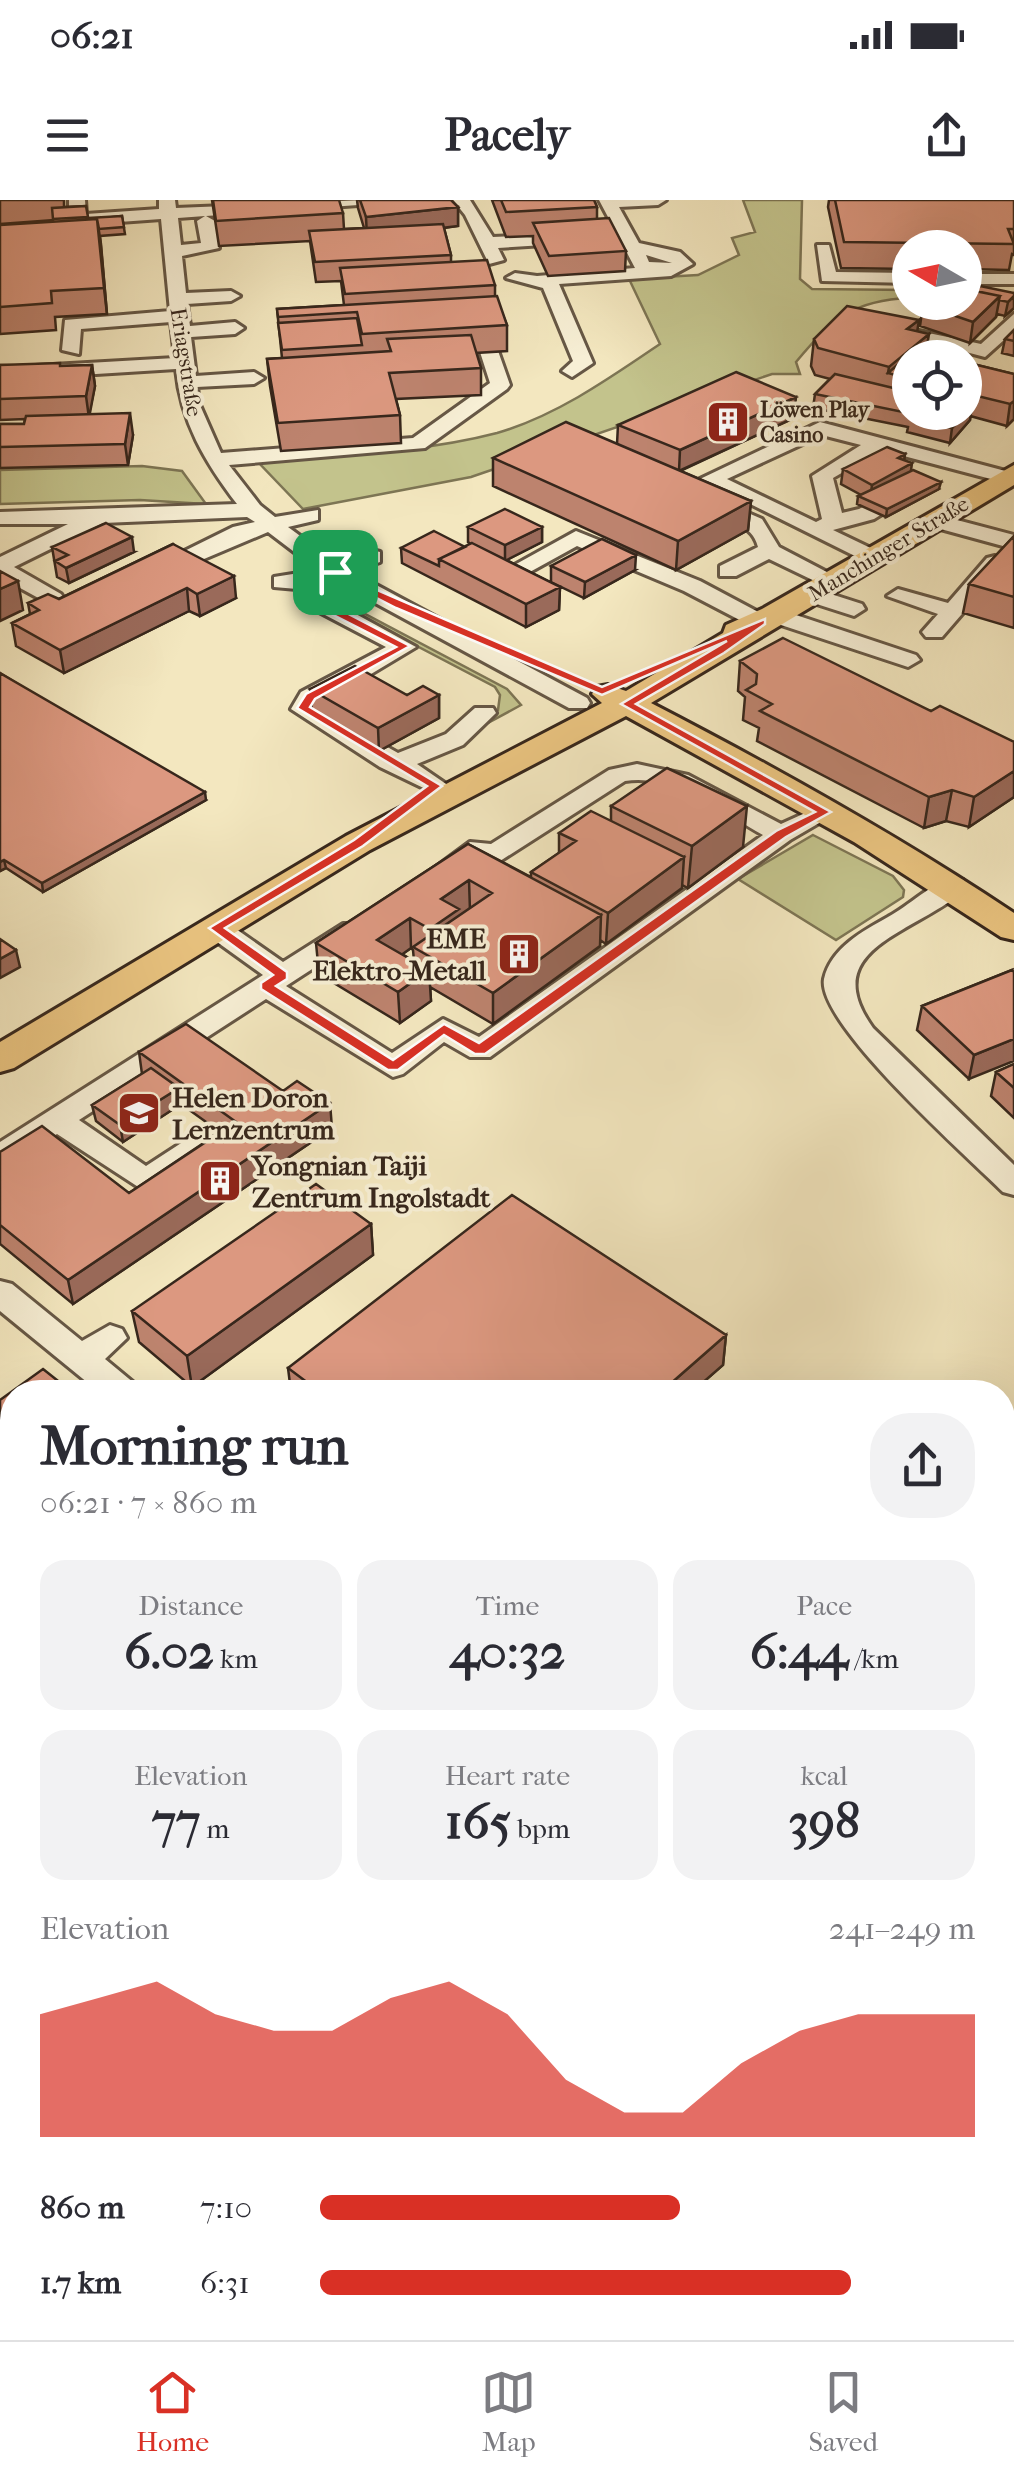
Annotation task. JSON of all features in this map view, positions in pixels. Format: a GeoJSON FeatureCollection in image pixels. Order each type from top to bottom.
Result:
{"type":"FeatureCollection","features":[{"type":"Feature","properties":{"kind":"main road","name":"Manchinger Straße"},"geometry":{"type":"LineString","coordinates":[[358,843],[436,786],[720,651],[767,618],[1008,480]]}},
{"type":"Feature","properties":{"kind":"main road","name":"Manchinger Straße"},"geometry":{"type":"LineString","coordinates":[[0,1059],[358,843],[602,704]]}},
{"type":"Feature","properties":{"kind":"main road"},"geometry":{"type":"LineString","coordinates":[[602,704],[825,812],[952,886],[1014,929]]}},
{"type":"Feature","properties":{"kind":"street"},"geometry":{"type":"LineString","coordinates":[[77,200],[78,220],[168,207],[358,200]]}},
{"type":"Feature","properties":{"kind":"street"},"geometry":{"type":"LineString","coordinates":[[462,201],[480,200]]}},
{"type":"Feature","properties":{"kind":"street"},"geometry":{"type":"LineString","coordinates":[[462,201],[473,212],[486,244],[487,270],[520,268],[522,273],[516,278],[543,280],[660,271],[643,266],[608,202],[654,201]]}},
{"type":"Feature","properties":{"kind":"street","name":"Eriagstraße"},"geometry":{"type":"LineString","coordinates":[[168,207],[185,373],[196,424],[214,460],[260,516],[335,572],[602,704]]}},
{"type":"Feature","properties":{"kind":"street"},"geometry":{"type":"LineString","coordinates":[[172,250],[210,248],[206,221]]}},
{"type":"Feature","properties":{"kind":"street"},"geometry":{"type":"LineString","coordinates":[[486,244],[629,241]]}},
{"type":"Feature","properties":{"kind":"street"},"geometry":{"type":"LineString","coordinates":[[823,249],[828,277],[892,278]]}},
{"type":"Feature","properties":{"kind":"street"},"geometry":{"type":"LineString","coordinates":[[178,307],[199,277]]}},
{"type":"Feature","properties":{"kind":"street"},"geometry":{"type":"LineString","coordinates":[[982,278],[1014,279]]}},
{"type":"Feature","properties":{"kind":"street"},"geometry":{"type":"LineString","coordinates":[[543,280],[550,284],[583,363],[572,371]]}},
{"type":"Feature","properties":{"kind":"street"},"geometry":{"type":"LineString","coordinates":[[72,350],[72,324],[231,296]]}},
{"type":"Feature","properties":{"kind":"street"},"geometry":{"type":"LineString","coordinates":[[178,307],[234,328]]}},
{"type":"Feature","properties":{"kind":"street"},"geometry":{"type":"LineString","coordinates":[[982,351],[1014,320]]}},
{"type":"Feature","properties":{"kind":"street"},"geometry":{"type":"LineString","coordinates":[[214,460],[418,444],[500,385],[484,356]]}},
{"type":"Feature","properties":{"kind":"street"},"geometry":{"type":"LineString","coordinates":[[982,369],[998,373]]}},
{"type":"Feature","properties":{"kind":"street"},"geometry":{"type":"LineString","coordinates":[[0,374],[185,373],[254,378]]}},
{"type":"Feature","properties":{"kind":"street"},"geometry":{"type":"LineString","coordinates":[[788,414],[820,428],[882,441],[1008,480]]}},
{"type":"Feature","properties":{"kind":"street"},"geometry":{"type":"LineString","coordinates":[[820,428],[710,480],[825,526],[873,558]]}},
{"type":"Feature","properties":{"kind":"street"},"geometry":{"type":"LineString","coordinates":[[825,526],[822,476],[882,441]]}},
{"type":"Feature","properties":{"kind":"street"},"geometry":{"type":"LineString","coordinates":[[825,526],[866,514],[960,463]]}},
{"type":"Feature","properties":{"kind":"street"},"geometry":{"type":"LineString","coordinates":[[689,493],[758,524],[768,537],[768,550]]}},
{"type":"Feature","properties":{"kind":"street"},"geometry":{"type":"LineString","coordinates":[[128,584],[260,516]]}},
{"type":"Feature","properties":{"kind":"street"},"geometry":{"type":"LineString","coordinates":[[0,518],[310,516]]}},
{"type":"Feature","properties":{"kind":"street"},"geometry":{"type":"LineString","coordinates":[[62,609],[0,566],[100,517]]}},
{"type":"Feature","properties":{"kind":"street"},"geometry":{"type":"LineString","coordinates":[[934,520],[1013,543],[934,632]]}},
{"type":"Feature","properties":{"kind":"street"},"geometry":{"type":"LineString","coordinates":[[520,568],[576,538],[767,618],[908,660]]}},
{"type":"Feature","properties":{"kind":"street"},"geometry":{"type":"LineString","coordinates":[[728,570],[768,550]]}},
{"type":"Feature","properties":{"kind":"street"},"geometry":{"type":"LineString","coordinates":[[768,550],[854,609]]}},
{"type":"Feature","properties":{"kind":"street"},"geometry":{"type":"LineString","coordinates":[[372,557],[294,582],[314,600],[404,646],[310,697],[303,708],[388,762],[436,786]]}},
{"type":"Feature","properties":{"kind":"street"},"geometry":{"type":"LineString","coordinates":[[898,596],[952,611]]}},
{"type":"Feature","properties":{"kind":"street"},"geometry":{"type":"LineString","coordinates":[[388,762],[420,756],[467,730],[484,713]]}},
{"type":"Feature","properties":{"kind":"street"},"geometry":{"type":"LineString","coordinates":[[414,891],[479,848],[491,855],[628,771],[671,776],[781,834]]}},
{"type":"Feature","properties":{"kind":"street"},"geometry":{"type":"LineString","coordinates":[[216,928],[274,981],[393,1067],[444,1028],[480,1050],[781,834],[825,812]]}},
{"type":"Feature","properties":{"kind":"street"},"geometry":{"type":"LineString","coordinates":[[952,886],[938,900],[846,958],[836,975],[836,995],[846,1016],[863,1035],[1009,1171]]}},
{"type":"Feature","properties":{"kind":"street"},"geometry":{"type":"LineString","coordinates":[[0,1157],[381,912]]}},
{"type":"Feature","properties":{"kind":"street"},"geometry":{"type":"LineString","coordinates":[[58,1120],[146,1182],[203,1143]]}},
{"type":"Feature","properties":{"kind":"street"},"geometry":{"type":"LineString","coordinates":[[0,1293],[107,1380]]}},
{"type":"Feature","properties":{"kind":"street"},"geometry":{"type":"LineString","coordinates":[[80,1359],[110,1338]]}},
{"type":"Feature","properties":{"kind":"green space"},"geometry":{"type":"Polygon","coordinates":[[[743,200],[802,200],[800,279],[812,289],[892,290],[892,300],[858,308],[833,323],[796,362],[800,374],[772,374],[471,477],[303,509],[258,462],[438,445],[519,426],[602,383],[660,344],[629,279],[698,275],[739,255],[732,238],[755,232],[743,200]]]}},
{"type":"Feature","properties":{"kind":"green space"},"geometry":{"type":"Polygon","coordinates":[[[142,466],[182,471],[206,504],[140,500],[0,504],[0,470],[142,466]]]}},
{"type":"Feature","properties":{"kind":"green space"},"geometry":{"type":"Polygon","coordinates":[[[325,598],[365,614],[507,689],[521,705],[475,730],[498,710],[500,695],[495,687],[325,598]]]}},
{"type":"Feature","properties":{"kind":"green space"},"geometry":{"type":"Polygon","coordinates":[[[813,835],[893,876],[904,890],[903,897],[836,940],[738,879],[813,835]]]}},
{"type":"Feature","properties":{"kind":"building"},"geometry":{"type":"Polygon","coordinates":[[[213,200],[339,200],[343,213],[216,221],[213,200]]]}},
{"type":"Feature","properties":{"kind":"building"},"geometry":{"type":"Polygon","coordinates":[[[360,200],[451,200],[458,207],[366,217],[360,200]]]}},
{"type":"Feature","properties":{"kind":"building"},"geometry":{"type":"Polygon","coordinates":[[[501,200],[594,200],[597,207],[506,212],[501,200]]]}},
{"type":"Feature","properties":{"kind":"building"},"geometry":{"type":"Polygon","coordinates":[[[835,200],[1014,200],[1014,229],[1008,229],[1014,244],[982,244],[982,230],[892,230],[892,243],[844,242],[835,200]]]}},
{"type":"Feature","properties":{"kind":"building"},"geometry":{"type":"Polygon","coordinates":[[[86,206],[88,217],[53,219],[52,208],[86,206]]]}},
{"type":"Feature","properties":{"kind":"building"},"geometry":{"type":"Polygon","coordinates":[[[122,216],[124,227],[99,229],[97,219],[88,218],[122,216]]]}},
{"type":"Feature","properties":{"kind":"building"},"geometry":{"type":"Polygon","coordinates":[[[609,218],[626,251],[549,256],[533,223],[609,218]]]}},
{"type":"Feature","properties":{"kind":"building"},"geometry":{"type":"Polygon","coordinates":[[[97,219],[104,288],[51,291],[52,303],[0,307],[0,225],[97,219]]]}},
{"type":"Feature","properties":{"kind":"building"},"geometry":{"type":"Polygon","coordinates":[[[443,224],[451,255],[315,262],[309,231],[443,224]]]}},
{"type":"Feature","properties":{"kind":"building"},"geometry":{"type":"Polygon","coordinates":[[[487,260],[495,285],[345,294],[340,268],[487,260]]]}},
{"type":"Feature","properties":{"kind":"building"},"geometry":{"type":"Polygon","coordinates":[[[982,286],[1014,293],[1008,302],[999,300],[1000,296],[982,292],[982,286]]]}},
{"type":"Feature","properties":{"kind":"building"},"geometry":{"type":"Polygon","coordinates":[[[982,292],[1000,296],[982,313],[982,292]]]}},
{"type":"Feature","properties":{"kind":"building"},"geometry":{"type":"Polygon","coordinates":[[[497,296],[507,325],[362,334],[357,312],[278,317],[277,309],[497,296]]]}},
{"type":"Feature","properties":{"kind":"building"},"geometry":{"type":"Polygon","coordinates":[[[847,306],[892,315],[892,320],[919,320],[907,329],[929,334],[922,340],[892,340],[889,367],[818,348],[814,339],[847,306]]]}},
{"type":"Feature","properties":{"kind":"building"},"geometry":{"type":"Polygon","coordinates":[[[357,318],[362,345],[282,350],[278,323],[357,318]]]}},
{"type":"Feature","properties":{"kind":"building"},"geometry":{"type":"Polygon","coordinates":[[[471,335],[481,368],[389,373],[400,415],[278,423],[267,359],[391,351],[387,339],[471,335]]]}},
{"type":"Feature","properties":{"kind":"building"},"geometry":{"type":"Polygon","coordinates":[[[0,365],[92,365],[86,396],[0,399],[0,365]]]}},
{"type":"Feature","properties":{"kind":"building"},"geometry":{"type":"Polygon","coordinates":[[[982,366],[1014,374],[1014,401],[1010,404],[982,397],[982,366]]]}},
{"type":"Feature","properties":{"kind":"building"},"geometry":{"type":"Polygon","coordinates":[[[736,372],[796,397],[680,450],[618,425],[736,372]]]}},
{"type":"Feature","properties":{"kind":"building"},"geometry":{"type":"Polygon","coordinates":[[[835,374],[892,388],[892,410],[815,394],[835,374]]]}},
{"type":"Feature","properties":{"kind":"building"},"geometry":{"type":"Polygon","coordinates":[[[130,413],[125,444],[0,447],[0,424],[24,424],[26,416],[130,413]]]}},
{"type":"Feature","properties":{"kind":"building"},"geometry":{"type":"Polygon","coordinates":[[[566,422],[751,501],[678,541],[493,458],[566,422]]]}},
{"type":"Feature","properties":{"kind":"building"},"geometry":{"type":"Polygon","coordinates":[[[887,447],[905,454],[898,458],[912,463],[872,485],[843,469],[887,447]]]}},
{"type":"Feature","properties":{"kind":"building"},"geometry":{"type":"Polygon","coordinates":[[[913,470],[941,482],[887,509],[858,496],[913,470]]]}},
{"type":"Feature","properties":{"kind":"building"},"geometry":{"type":"Polygon","coordinates":[[[505,509],[542,527],[505,545],[468,527],[505,509]]]}},
{"type":"Feature","properties":{"kind":"building"},"geometry":{"type":"Polygon","coordinates":[[[106,523],[132,537],[66,568],[55,561],[68,555],[52,547],[106,523]]]}},
{"type":"Feature","properties":{"kind":"building"},"geometry":{"type":"Polygon","coordinates":[[[434,531],[465,547],[439,559],[439,566],[401,548],[434,531]]]}},
{"type":"Feature","properties":{"kind":"building"},"geometry":{"type":"Polygon","coordinates":[[[1014,536],[1014,597],[969,584],[1014,536]]]}},
{"type":"Feature","properties":{"kind":"building"},"geometry":{"type":"Polygon","coordinates":[[[602,539],[636,555],[585,582],[551,566],[602,539]]]}},
{"type":"Feature","properties":{"kind":"building"},"geometry":{"type":"Polygon","coordinates":[[[472,543],[560,587],[526,604],[439,559],[472,543]]]}},
{"type":"Feature","properties":{"kind":"building"},"geometry":{"type":"Polygon","coordinates":[[[173,544],[234,576],[197,594],[187,588],[60,650],[12,623],[39,610],[28,603],[48,594],[59,599],[173,544]]]}},
{"type":"Feature","properties":{"kind":"building"},"geometry":{"type":"Polygon","coordinates":[[[0,571],[18,581],[0,589],[0,571]]]}},
{"type":"Feature","properties":{"kind":"building"},"geometry":{"type":"Polygon","coordinates":[[[783,638],[931,711],[940,706],[1014,742],[1014,771],[974,797],[952,790],[929,797],[760,711],[772,704],[746,690],[756,684],[757,674],[740,661],[783,638]]]}},
{"type":"Feature","properties":{"kind":"building"},"geometry":{"type":"Polygon","coordinates":[[[355,666],[407,695],[423,686],[439,695],[378,728],[310,689],[355,666]]]}},
{"type":"Feature","properties":{"kind":"building"},"geometry":{"type":"Polygon","coordinates":[[[0,673],[205,792],[42,883],[4,860],[0,862],[0,673]]]}},
{"type":"Feature","properties":{"kind":"building"},"geometry":{"type":"Polygon","coordinates":[[[667,768],[747,806],[692,846],[611,806],[667,768]]]}},
{"type":"Feature","properties":{"kind":"building"},"geometry":{"type":"Polygon","coordinates":[[[591,811],[684,857],[608,913],[531,872],[576,841],[559,833],[591,811]]]}},
{"type":"Feature","properties":{"kind":"building"},"geometry":{"type":"Polygon","coordinates":[[[468,844],[601,915],[493,993],[413,947],[492,893],[469,880],[441,899],[459,909],[430,929],[410,918],[377,940],[429,970],[398,992],[316,943],[468,844]]]}},
{"type":"Feature","properties":{"kind":"building"},"geometry":{"type":"Polygon","coordinates":[[[0,939],[16,950],[0,959],[0,939]]]}},
{"type":"Feature","properties":{"kind":"building"},"geometry":{"type":"Polygon","coordinates":[[[1012,970],[1014,1039],[974,1055],[922,1006],[1012,970]]]}},
{"type":"Feature","properties":{"kind":"building"},"geometry":{"type":"Polygon","coordinates":[[[186,1024],[283,1091],[297,1081],[330,1103],[68,1280],[0,1225],[0,1152],[42,1126],[129,1193],[236,1122],[139,1052],[186,1024]]]}},
{"type":"Feature","properties":{"kind":"building"},"geometry":{"type":"Polygon","coordinates":[[[1014,1064],[1014,1088],[996,1072],[1014,1064]]]}},
{"type":"Feature","properties":{"kind":"building"},"geometry":{"type":"Polygon","coordinates":[[[151,1068],[179,1088],[120,1125],[92,1105],[151,1068]]]}},
{"type":"Feature","properties":{"kind":"building"},"geometry":{"type":"Polygon","coordinates":[[[316,1184],[371,1224],[187,1356],[132,1311],[316,1184]]]}},
{"type":"Feature","properties":{"kind":"building"},"geometry":{"type":"Polygon","coordinates":[[[512,1195],[726,1335],[675,1380],[304,1380],[288,1368],[512,1195]]]}},
{"type":"Feature","properties":{"kind":"building"},"geometry":{"type":"Polygon","coordinates":[[[43,1369],[57,1380],[28,1380],[43,1369]]]}},
{"type":"Feature","properties":{"kind":"place","name":"Löwen Play Casino"},"geometry":{"type":"Point","coordinates":[728,422]}},
{"type":"Feature","properties":{"kind":"place","name":"EME Elektro-Metall"},"geometry":{"type":"Point","coordinates":[519,954]}},
{"type":"Feature","properties":{"kind":"place","name":"Helen Doron Lernzentrum"},"geometry":{"type":"Point","coordinates":[139,1113]}},
{"type":"Feature","properties":{"kind":"place","name":"Yongnian Taiji Zentrum Ingolstadt"},"geometry":{"type":"Point","coordinates":[220,1181]}},
{"type":"Feature","properties":{"kind":"route"},"geometry":{"type":"LineString","coordinates":[[335,572],[400,606],[602,691],[761,622],[720,651],[627,704],[825,812],[781,834],[480,1050],[444,1028],[393,1067],[266,986],[282,976],[216,928],[358,843],[436,786],[388,762],[303,708],[310,697],[404,646],[314,600],[305,583],[335,572]]}}]}
